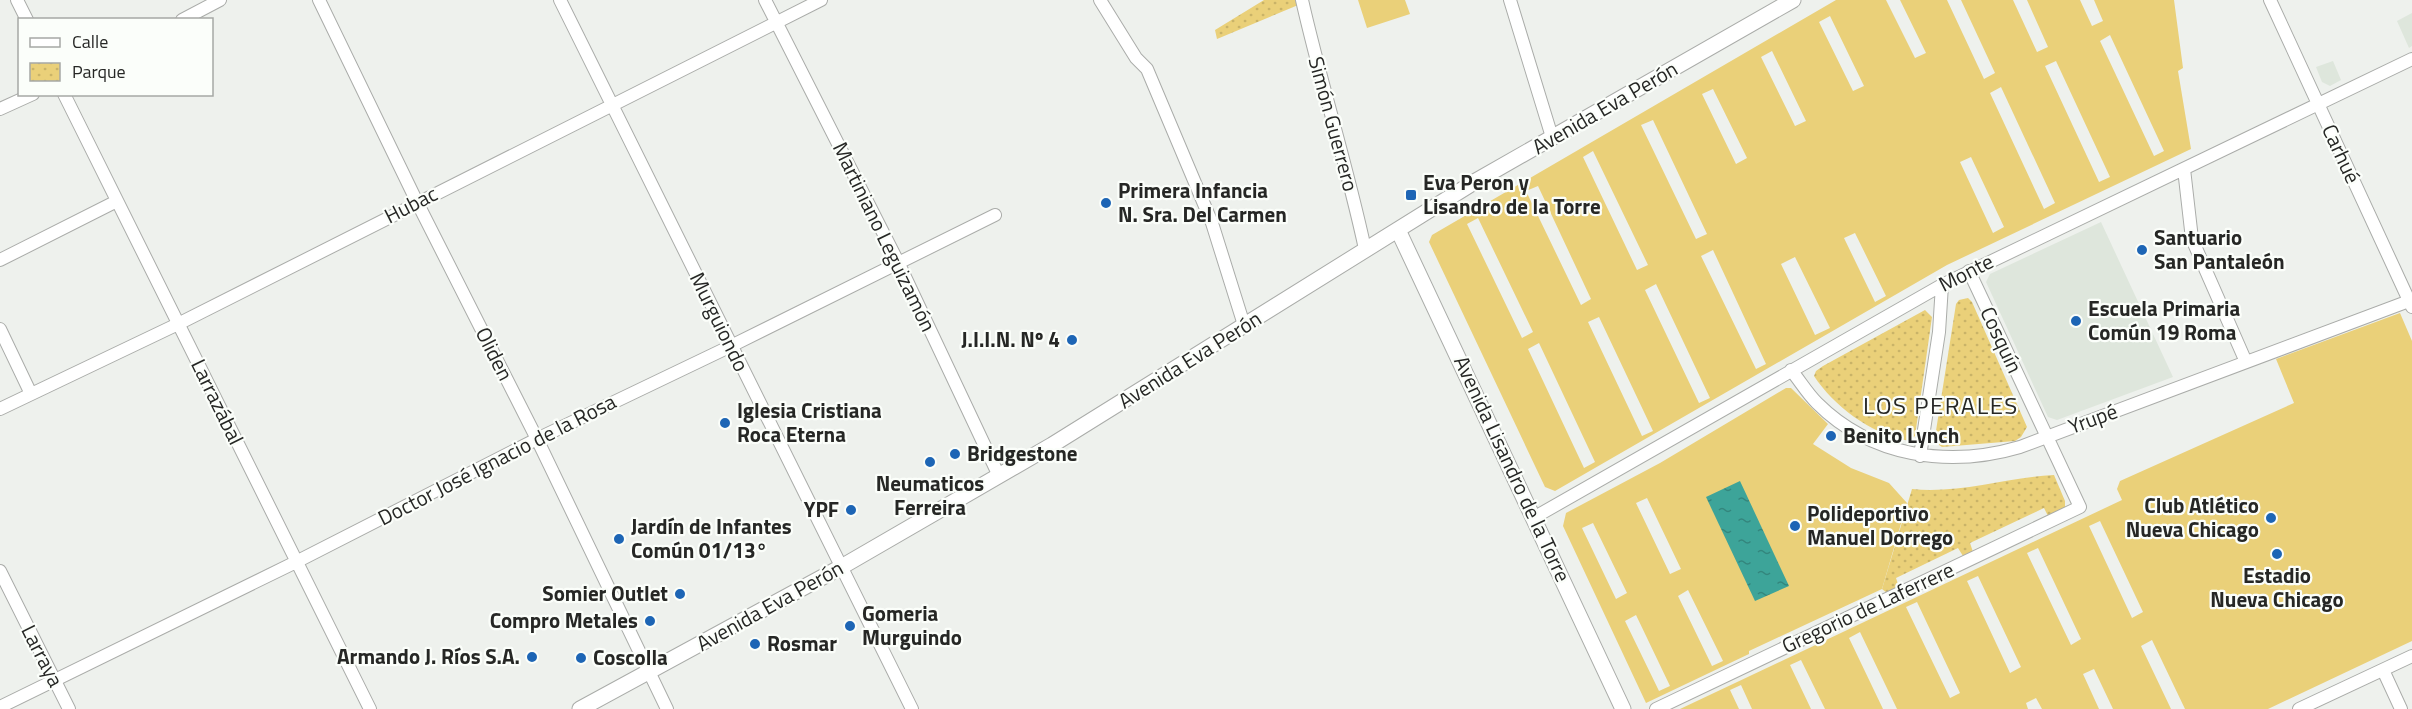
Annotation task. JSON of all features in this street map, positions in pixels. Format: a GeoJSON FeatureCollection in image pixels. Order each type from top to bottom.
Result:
{"type":"FeatureCollection","features":[{"type":"Feature","properties":{"kind":"main road","name":"Avenida Eva Perón"},"geometry":{"type":"LineString","coordinates":[[580,709],[843,566],[999,476],[1108,412],[1365,249],[1552,137],[1793,0]]}},
{"type":"Feature","properties":{"kind":"main road","name":"Avenida Lisandro de la Torre"},"geometry":{"type":"LineString","coordinates":[[1398,230],[1535,517],[1623,709]]}},
{"type":"Feature","properties":{"kind":"street"},"geometry":{"type":"LineString","coordinates":[[17,0],[26,18]]}},
{"type":"Feature","properties":{"kind":"street"},"geometry":{"type":"LineString","coordinates":[[186,18],[220,0]]}},
{"type":"Feature","properties":{"kind":"street","name":"Oliden"},"geometry":{"type":"LineString","coordinates":[[319,0],[417,202],[537,439],[667,709]]}},
{"type":"Feature","properties":{"kind":"street","name":"Murguiondo"},"geometry":{"type":"LineString","coordinates":[[560,0],[912,709]]}},
{"type":"Feature","properties":{"kind":"street","name":"Martiniano Leguizamón"},"geometry":{"type":"LineString","coordinates":[[765,0],[899,264],[999,476]]}},
{"type":"Feature","properties":{"kind":"street","name":"Hubac"},"geometry":{"type":"LineString","coordinates":[[0,409],[178,324],[821,0]]}},
{"type":"Feature","properties":{"kind":"street"},"geometry":{"type":"LineString","coordinates":[[1100,0],[1136,57],[1147,69],[1212,223],[1244,325]]}},
{"type":"Feature","properties":{"kind":"street","name":"Simón Guerrero"},"geometry":{"type":"LineString","coordinates":[[1302,0],[1365,249]]}},
{"type":"Feature","properties":{"kind":"street"},"geometry":{"type":"LineString","coordinates":[[1510,0],[1552,137]]}},
{"type":"Feature","properties":{"kind":"street","name":"Carhué"},"geometry":{"type":"LineString","coordinates":[[2270,0],[2410,305]]}},
{"type":"Feature","properties":{"kind":"street","name":"Monte"},"geometry":{"type":"LineString","coordinates":[[1535,517],[1942,285],[2412,59]]}},
{"type":"Feature","properties":{"kind":"street"},"geometry":{"type":"LineString","coordinates":[[0,110],[29,96]]}},
{"type":"Feature","properties":{"kind":"street","name":"Larrazábal"},"geometry":{"type":"LineString","coordinates":[[65,96],[370,709]]}},
{"type":"Feature","properties":{"kind":"street"},"geometry":{"type":"LineString","coordinates":[[2184,169],[2192,239],[2246,362]]}},
{"type":"Feature","properties":{"kind":"street"},"geometry":{"type":"LineString","coordinates":[[0,260],[117,201]]}},
{"type":"Feature","properties":{"kind":"street","name":"Doctor José Ignacio de la Rosa"},"geometry":{"type":"LineString","coordinates":[[0,707],[296,562],[537,439],[996,215]]}},
{"type":"Feature","properties":{"kind":"street","name":"Cosquín"},"geometry":{"type":"LineString","coordinates":[[1970,271],[2045,437],[2080,507]]}},
{"type":"Feature","properties":{"kind":"street"},"geometry":{"type":"LineString","coordinates":[[1920,456],[1940,332],[1942,285]]}},
{"type":"Feature","properties":{"kind":"street","name":"Yrupé"},"geometry":{"type":"LineString","coordinates":[[1791,370],[1817,403],[1848,427],[1891,448],[1920,456],[1951,458],[1986,455],[2020,447],[2246,362],[2410,305]]}},
{"type":"Feature","properties":{"kind":"street"},"geometry":{"type":"LineString","coordinates":[[0,329],[31,394]]}},
{"type":"Feature","properties":{"kind":"street","name":"Gregorio de Laferrere"},"geometry":{"type":"LineString","coordinates":[[1656,709],[2080,507]]}},
{"type":"Feature","properties":{"kind":"street","name":"Larraya"},"geometry":{"type":"LineString","coordinates":[[0,571],[69,709]]}},
{"type":"Feature","properties":{"kind":"street"},"geometry":{"type":"LineString","coordinates":[[2299,709],[2412,656]]}},
{"type":"Feature","properties":{"kind":"street"},"geometry":{"type":"LineString","coordinates":[[2383,670],[2401,709]]}},
{"type":"Feature","properties":{"kind":"shaded area"},"geometry":{"type":"Polygon","coordinates":[[[2412,13],[2412,46],[2409,48],[2397,21],[2412,13]]]}},
{"type":"Feature","properties":{"kind":"shaded area"},"geometry":{"type":"Polygon","coordinates":[[[2333,61],[2341,80],[2330,86],[2322,82],[2316,67],[2333,61]]]}},
{"type":"Feature","properties":{"kind":"shaded area","name":"Escuela Primaria Común 19 Roma"},"geometry":{"type":"Polygon","coordinates":[[[2101,222],[2173,377],[2057,420],[2048,417],[1986,282],[1990,274],[2101,222]]]}},
{"type":"Feature","properties":{"kind":"green space"},"geometry":{"type":"Polygon","coordinates":[[[1264,0],[1302,0],[1303,3],[1217,39],[1215,30],[1264,0]]]}},
{"type":"Feature","properties":{"kind":"green space"},"geometry":{"type":"Polygon","coordinates":[[[1358,0],[1405,0],[1410,14],[1367,28],[1358,0]]]}},
{"type":"Feature","properties":{"kind":"green space"},"geometry":{"type":"Polygon","coordinates":[[[1836,0],[1886,0],[1915,58],[1926,53],[1900,0],[1947,0],[1984,79],[1995,73],[1961,0],[2013,0],[2037,52],[2048,47],[2027,0],[2080,0],[2092,26],[2103,21],[2094,0],[2174,0],[2183,68],[2178,71],[2191,149],[1947,265],[1555,491],[1545,487],[1429,242],[1432,235],[1836,0]],[[1830,16],[1819,22],[1853,91],[1864,86],[1830,16]],[[2110,35],[2100,41],[2154,156],[2164,151],[2110,35]],[[1772,51],[1761,57],[1795,126],[1806,121],[1772,51]],[[2056,61],[2045,66],[2099,182],[2110,177],[2056,61]],[[2001,87],[1990,93],[2044,209],[2055,203],[2001,87]],[[1713,89],[1702,94],[1736,164],[1747,158],[1713,89]],[[1653,120],[1641,125],[1696,239],[1707,234],[1653,120]],[[1593,151],[1583,157],[1637,270],[1648,265],[1593,151]],[[1971,157],[1960,162],[1993,233],[2004,227],[1971,157]],[[1538,186],[1526,191],[1581,305],[1591,299],[1538,186]],[[1478,218],[1467,224],[1522,338],[1533,332],[1478,218]],[[1855,233],[1844,238],[1875,302],[1886,296],[1855,233]],[[1713,250],[1701,256],[1756,369],[1766,364],[1713,250]],[[1795,257],[1781,264],[1815,335],[1830,328],[1795,257]],[[1656,284],[1645,290],[1699,403],[1710,398],[1656,284]],[[1599,317],[1588,322],[1642,436],[1653,431],[1599,317]],[[1539,343],[1528,349],[1584,468],[1595,462],[1539,343]]]}},
{"type":"Feature","properties":{"kind":"green space"},"geometry":{"type":"Polygon","coordinates":[[[1968,298],[1972,302],[2027,427],[2021,437],[2015,441],[1942,447],[1936,443],[1935,437],[1956,304],[1959,300],[1968,298]]]}},
{"type":"Feature","properties":{"kind":"green space"},"geometry":{"type":"Polygon","coordinates":[[[1925,310],[1932,317],[1915,436],[1909,441],[1879,432],[1854,417],[1831,397],[1814,376],[1816,371],[1823,366],[1925,310]]]}},
{"type":"Feature","properties":{"kind":"green space","name":"Club Atlético Nueva Chicago"},"geometry":{"type":"Polygon","coordinates":[[[2400,313],[2412,341],[2412,641],[2268,709],[2185,709],[2152,640],[2141,646],[2171,709],[2113,709],[2094,669],[2083,674],[2099,709],[2042,709],[2036,698],[2026,703],[2028,709],[1897,709],[1860,632],[1849,638],[1883,709],[1825,709],[1801,660],[1790,665],[1811,709],[1752,709],[1741,685],[1730,690],[1739,709],[1680,709],[2122,500],[2117,489],[2120,481],[2294,403],[2276,359],[2400,313]],[[2100,521],[2089,526],[2132,618],[2143,612],[2100,521]],[[2038,548],[2027,553],[2071,645],[2081,639],[2038,548]],[[1978,576],[1967,581],[2010,673],[2021,667],[1978,576]],[[1917,602],[1906,607],[1950,698],[1960,693],[1917,602]]]}},
{"type":"Feature","properties":{"kind":"green space","name":"Polideportivo Manuel Dorrego"},"geometry":{"type":"Polygon","coordinates":[[[1786,388],[1791,388],[1828,424],[1813,444],[1851,468],[1889,483],[1907,503],[1882,589],[1749,651],[1749,654],[1646,703],[1563,526],[1566,513],[1660,463],[1786,388]],[[1647,498],[1636,503],[1670,574],[1681,569],[1647,498]],[[1593,523],[1582,528],[1616,599],[1627,593],[1593,523]],[[1688,590],[1678,596],[1712,666],[1723,661],[1688,590]],[[1636,615],[1625,621],[1659,691],[1670,686],[1636,615]]]}},
{"type":"Feature","properties":{"kind":"green space"},"geometry":{"type":"Polygon","coordinates":[[[2054,475],[2065,501],[2065,509],[2048,516],[2044,508],[1970,543],[1973,552],[1963,556],[1958,548],[1896,578],[1899,587],[1887,593],[1882,589],[1912,489],[1948,489],[2054,475]]]}},
{"type":"Feature","properties":{"kind":"water"},"geometry":{"type":"Polygon","coordinates":[[[1740,481],[1789,586],[1755,601],[1706,497],[1740,481]]]}},
{"type":"Feature","properties":{"kind":"place","name":"Eva Peron y Lisandro de la Torre"},"geometry":{"type":"Point","coordinates":[1411,195]}},
{"type":"Feature","properties":{"kind":"place","name":"Primera Infancia N. Sra. Del Carmen"},"geometry":{"type":"Point","coordinates":[1106,203]}},
{"type":"Feature","properties":{"kind":"place","name":"Santuario San Pantaleón"},"geometry":{"type":"Point","coordinates":[2142,250]}},
{"type":"Feature","properties":{"kind":"place","name":"Escuela Primaria Común 19 Roma"},"geometry":{"type":"Point","coordinates":[2076,321]}},
{"type":"Feature","properties":{"kind":"place","name":"J.I.I.N. Nº 4"},"geometry":{"type":"Point","coordinates":[1072,340]}},
{"type":"Feature","properties":{"kind":"place","name":"Iglesia Cristiana Roca Eterna"},"geometry":{"type":"Point","coordinates":[725,423]}},
{"type":"Feature","properties":{"kind":"place","name":"Benito Lynch"},"geometry":{"type":"Point","coordinates":[1831,436]}},
{"type":"Feature","properties":{"kind":"place","name":"Bridgestone"},"geometry":{"type":"Point","coordinates":[955,454]}},
{"type":"Feature","properties":{"kind":"place","name":"Neumaticos Ferreira"},"geometry":{"type":"Point","coordinates":[930,462]}},
{"type":"Feature","properties":{"kind":"place","name":"YPF"},"geometry":{"type":"Point","coordinates":[851,510]}},
{"type":"Feature","properties":{"kind":"place","name":"Club Atlético Nueva Chicago"},"geometry":{"type":"Point","coordinates":[2271,518]}},
{"type":"Feature","properties":{"kind":"place","name":"Polideportivo Manuel Dorrego"},"geometry":{"type":"Point","coordinates":[1795,526]}},
{"type":"Feature","properties":{"kind":"place","name":"Jardín de Infantes Común 01/13°"},"geometry":{"type":"Point","coordinates":[619,539]}},
{"type":"Feature","properties":{"kind":"place","name":"Estadio Nueva Chicago"},"geometry":{"type":"Point","coordinates":[2277,554]}},
{"type":"Feature","properties":{"kind":"place","name":"Somier Outlet"},"geometry":{"type":"Point","coordinates":[680,594]}},
{"type":"Feature","properties":{"kind":"place","name":"Compro Metales"},"geometry":{"type":"Point","coordinates":[650,621]}},
{"type":"Feature","properties":{"kind":"place","name":"Gomeria Murguindo"},"geometry":{"type":"Point","coordinates":[850,626]}},
{"type":"Feature","properties":{"kind":"place","name":"Rosmar"},"geometry":{"type":"Point","coordinates":[755,644]}},
{"type":"Feature","properties":{"kind":"place","name":"Armando J. Ríos S.A."},"geometry":{"type":"Point","coordinates":[532,657]}},
{"type":"Feature","properties":{"kind":"place","name":"Coscolla"},"geometry":{"type":"Point","coordinates":[581,658]}},
{"type":"Feature","properties":{"kind":"district","name":"LOS PERALES"},"geometry":{"type":"Point","coordinates":[1941,406]}}]}
